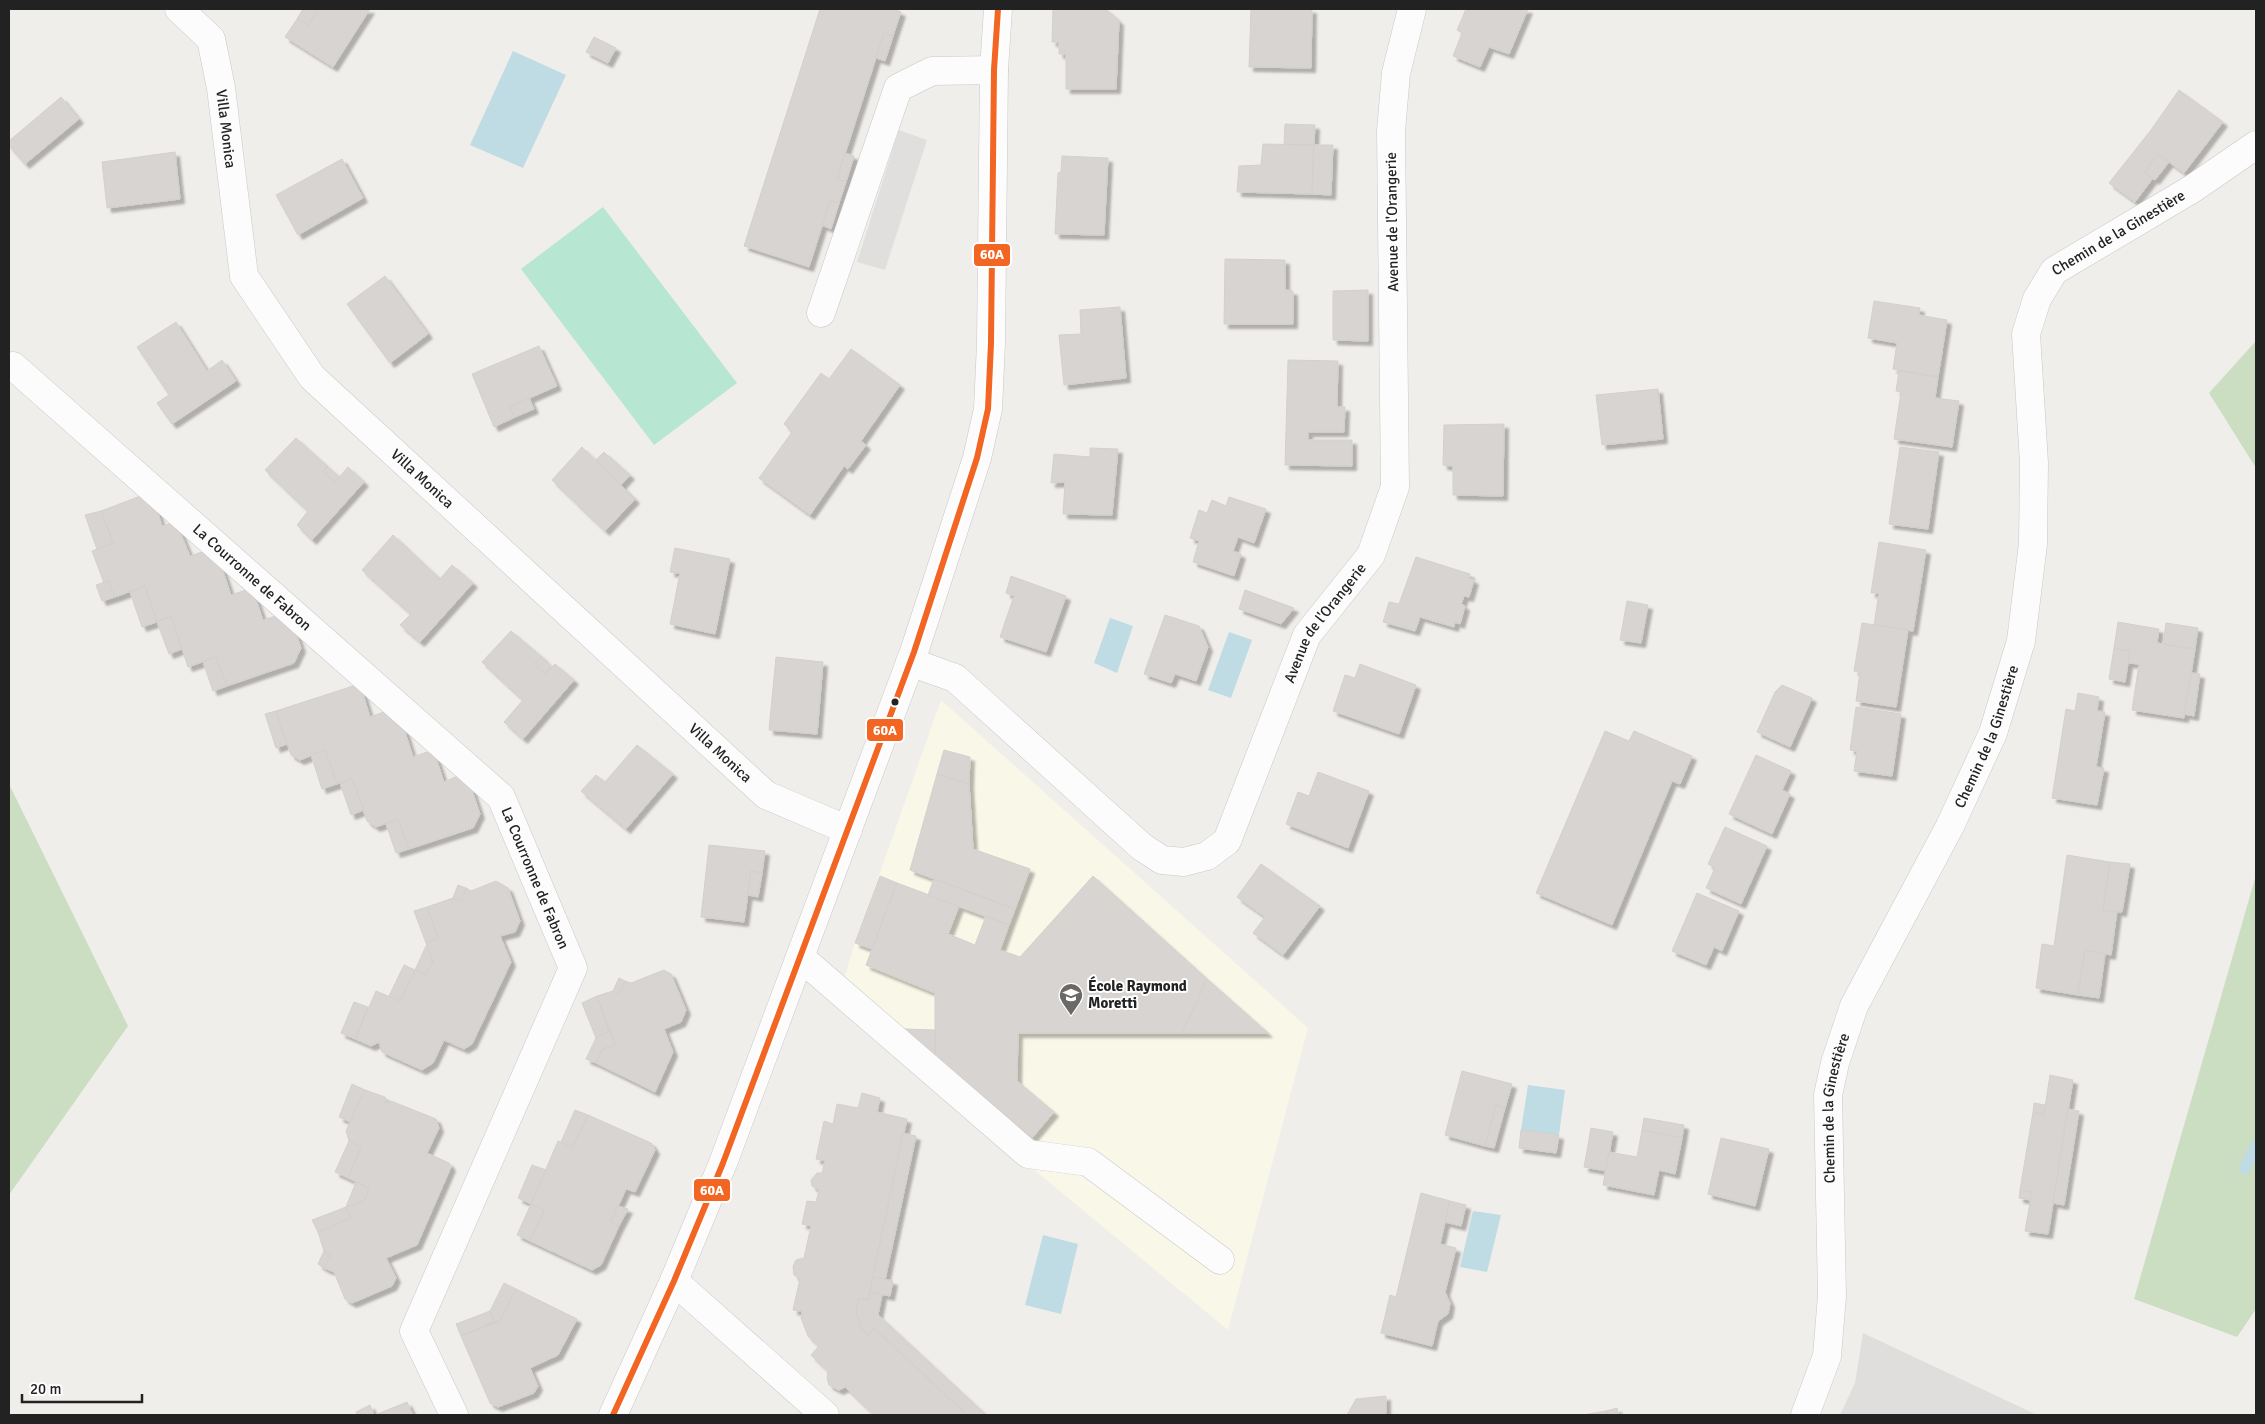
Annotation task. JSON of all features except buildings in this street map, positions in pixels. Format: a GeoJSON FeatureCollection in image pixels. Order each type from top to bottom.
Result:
{"type":"FeatureCollection","features":[{"type":"Feature","properties":{"kind":"street","name":"Villa Monica"},"geometry":{"type":"LineString","coordinates":[[179,9],[211,38],[221,88],[244,276],[312,377],[766,794],[848,830]]}},
{"type":"Feature","properties":{"kind":"street"},"geometry":{"type":"LineString","coordinates":[[613,1415],[674,1280],[723,1163],[910,662],[977,458],[988,409],[992,343],[994,70],[998,9]]}},
{"type":"Feature","properties":{"kind":"street","name":"Avenue de l'Orangerie"},"geometry":{"type":"LineString","coordinates":[[910,662],[955,678],[1142,847],[1162,860],[1184,862],[1207,856],[1226,841],[1307,635],[1371,555],[1395,487],[1391,131],[1396,73],[1412,9]]}},
{"type":"Feature","properties":{"kind":"street"},"geometry":{"type":"LineString","coordinates":[[821,313],[898,88],[932,71],[994,70]]}},
{"type":"Feature","properties":{"kind":"street","name":"Chemin de la Ginestière"},"geometry":{"type":"LineString","coordinates":[[1805,1415],[1827,1356],[1832,1296],[1828,1095],[1835,1063],[1854,1006],[1950,826],[1993,733],[2021,640],[2033,544],[2034,463],[2026,334],[2037,299],[2054,271],[2192,189],[2256,145]]}},
{"type":"Feature","properties":{"kind":"street","name":"La Courronne de Fabron"},"geometry":{"type":"LineString","coordinates":[[13,366],[501,798],[574,968],[414,1331],[454,1415]]}},
{"type":"Feature","properties":{"kind":"street"},"geometry":{"type":"LineString","coordinates":[[800,957],[1028,1154],[1088,1162],[1220,1260]]}},
{"type":"Feature","properties":{"kind":"street"},"geometry":{"type":"LineString","coordinates":[[674,1280],[825,1415]]}},
{"type":"Feature","properties":{"kind":"shaded area"},"geometry":{"type":"Polygon","coordinates":[[[899,130],[927,140],[885,270],[857,262],[899,130]]]}},
{"type":"Feature","properties":{"kind":"shaded area","name":"École Raymond Moretti"},"geometry":{"type":"Polygon","coordinates":[[[941,700],[1308,1028],[1228,1330],[833,1004],[840,991],[855,943],[941,700]]]}},
{"type":"Feature","properties":{"kind":"shaded area"},"geometry":{"type":"Polygon","coordinates":[[[1863,1333],[2037,1415],[1840,1415],[1855,1383],[1863,1333]]]}},
{"type":"Feature","properties":{"kind":"green space"},"geometry":{"type":"Polygon","coordinates":[[[603,207],[737,383],[654,445],[521,269],[603,207]]]}},
{"type":"Feature","properties":{"kind":"green space"},"geometry":{"type":"Polygon","coordinates":[[[2256,341],[2256,468],[2209,393],[2256,341]]]}},
{"type":"Feature","properties":{"kind":"green space"},"geometry":{"type":"Polygon","coordinates":[[[9,784],[128,1026],[9,1195],[9,784]]]}},
{"type":"Feature","properties":{"kind":"green space"},"geometry":{"type":"Polygon","coordinates":[[[2256,875],[2256,1309],[2237,1337],[2134,1299],[2256,875]]]}},
{"type":"Feature","properties":{"kind":"water"},"geometry":{"type":"Polygon","coordinates":[[[513,51],[566,75],[523,168],[470,145],[513,51]]]}},
{"type":"Feature","properties":{"kind":"water"},"geometry":{"type":"Polygon","coordinates":[[[1110,618],[1133,626],[1117,673],[1094,663],[1110,618]]]}},
{"type":"Feature","properties":{"kind":"water"},"geometry":{"type":"Polygon","coordinates":[[[1229,632],[1252,640],[1231,698],[1208,690],[1229,632]]]}},
{"type":"Feature","properties":{"kind":"water"},"geometry":{"type":"Polygon","coordinates":[[[1528,1085],[1565,1090],[1559,1135],[1521,1130],[1528,1085]]]}},
{"type":"Feature","properties":{"kind":"water"},"geometry":{"type":"Polygon","coordinates":[[[1473,1211],[1501,1215],[1487,1272],[1460,1267],[1473,1211]]]}},
{"type":"Feature","properties":{"kind":"water"},"geometry":{"type":"Polygon","coordinates":[[[1043,1235],[1078,1244],[1061,1314],[1025,1305],[1043,1235]]]}},
{"type":"Feature","properties":{"kind":"waterway"},"geometry":{"type":"LineString","coordinates":[[2245,1168],[2256,1146]]}},
{"type":"Feature","properties":{"kind":"transit line","name":"60A"},"geometry":{"type":"LineString","coordinates":[[613,1415],[674,1281],[723,1163],[914,652],[977,458],[988,409],[991,343],[994,70],[998,9]]}},
{"type":"Feature","properties":{"kind":"place","name":"École Raymond Moretti"},"geometry":{"type":"Point","coordinates":[1071,1016]}}]}
